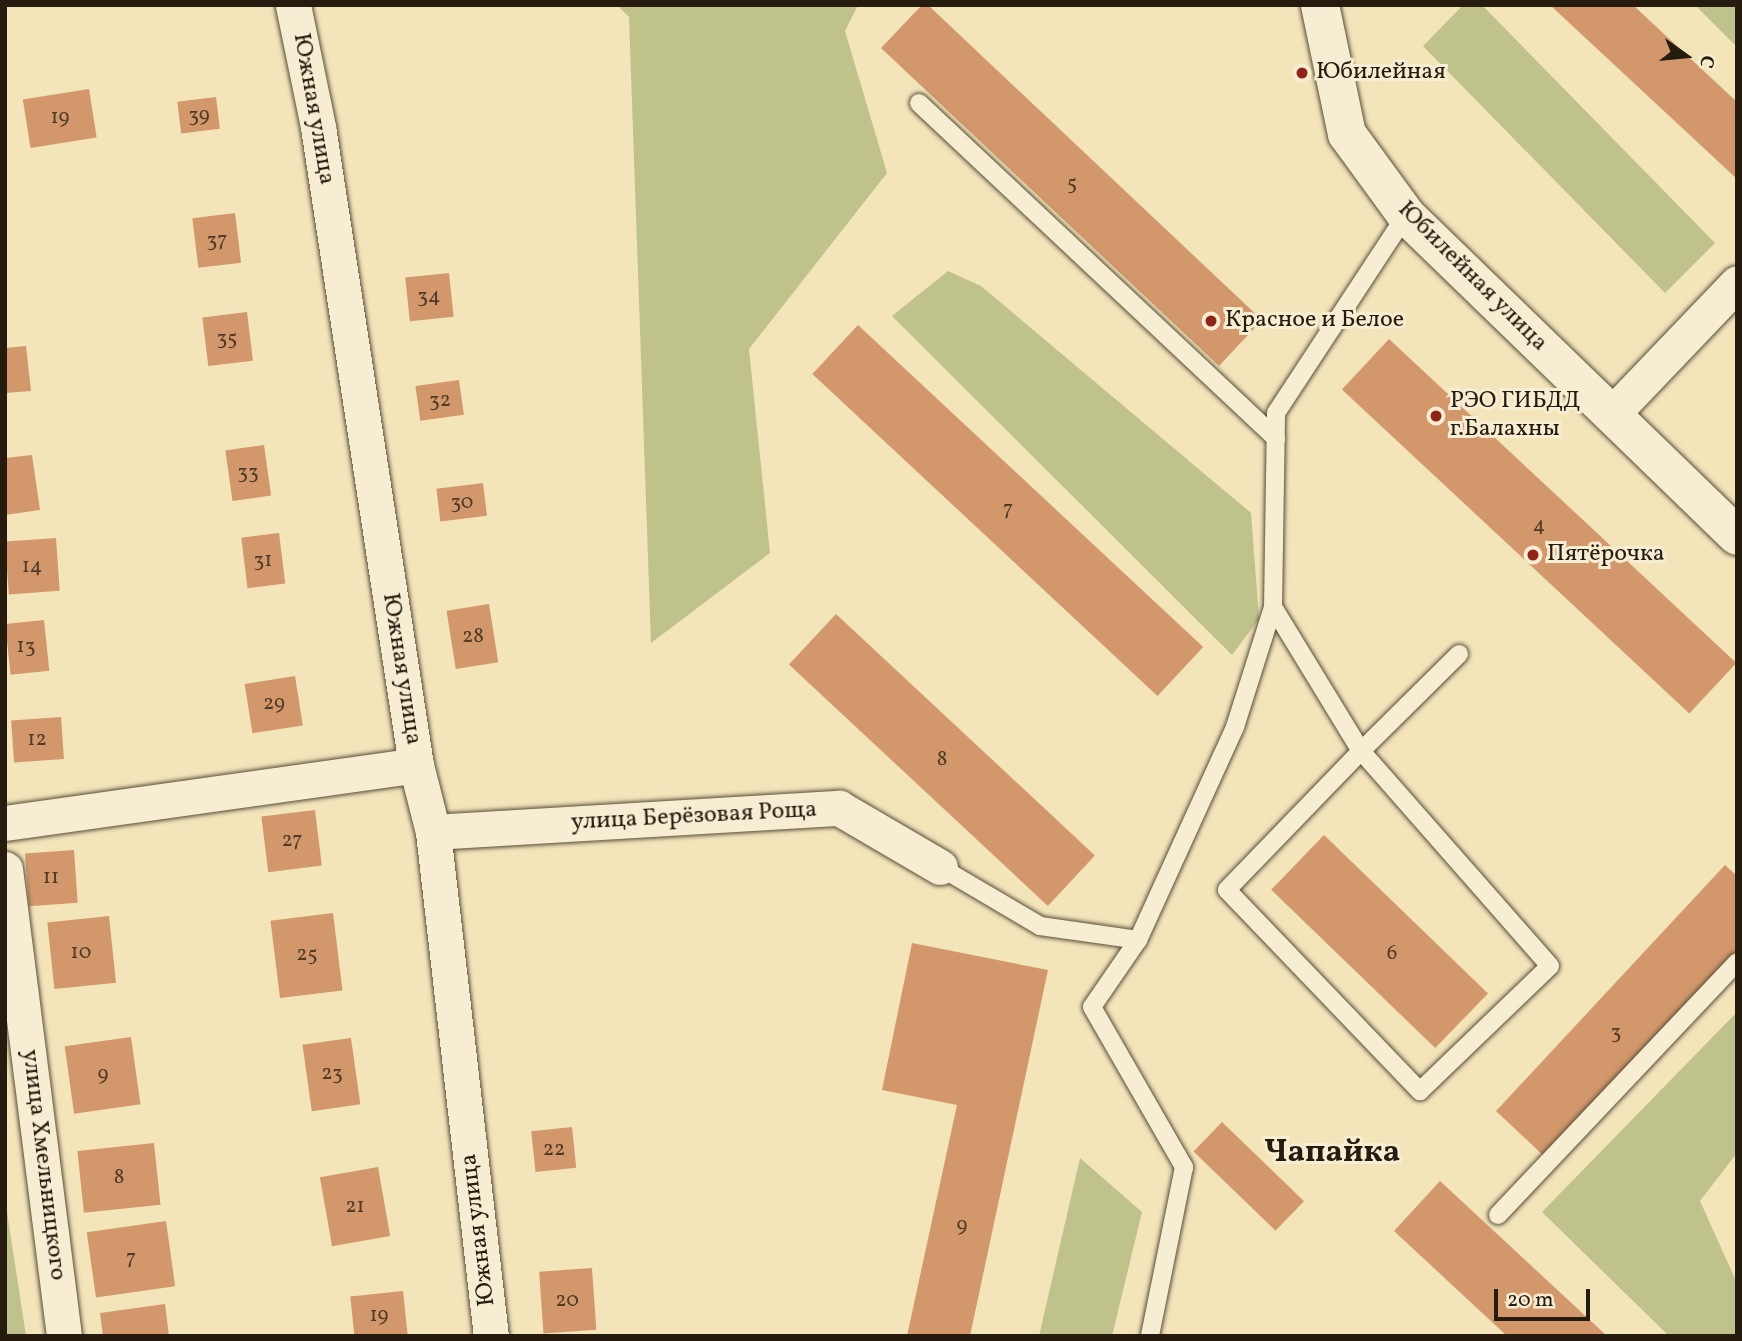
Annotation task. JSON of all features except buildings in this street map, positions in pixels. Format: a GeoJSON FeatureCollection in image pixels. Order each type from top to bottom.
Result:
{"type":"FeatureCollection","features":[{"type":"Feature","properties":{"kind":"street","name":"Южная улица"},"geometry":{"type":"LineString","coordinates":[[293,5],[318,127],[416,765],[433,832],[491,1336]]}},
{"type":"Feature","properties":{"kind":"street","name":"Юбилейная улица"},"geometry":{"type":"LineString","coordinates":[[1320,5],[1347,134],[1406,215],[1737,536]]}},
{"type":"Feature","properties":{"kind":"street"},"geometry":{"type":"LineString","coordinates":[[1611,415],[1737,283]]}},
{"type":"Feature","properties":{"kind":"street"},"geometry":{"type":"LineString","coordinates":[[5,823],[416,765]]}},
{"type":"Feature","properties":{"kind":"street","name":"улица Берёзовая Роща"},"geometry":{"type":"LineString","coordinates":[[433,832],[839,808],[940,867]]}},
{"type":"Feature","properties":{"kind":"street","name":"улица Хмельницкого"},"geometry":{"type":"LineString","coordinates":[[5,869],[64,1336]]}},
{"type":"Feature","properties":{"kind":"lane"},"geometry":{"type":"LineString","coordinates":[[919,103],[1276,438]]}},
{"type":"Feature","properties":{"kind":"lane"},"geometry":{"type":"LineString","coordinates":[[1150,1336],[1184,1167],[1092,1007],[1138,940],[1235,727],[1273,607],[1276,413],[1406,215]]}},
{"type":"Feature","properties":{"kind":"lane"},"geometry":{"type":"LineString","coordinates":[[1273,607],[1361,751],[1550,966],[1420,1091],[1227,890],[1361,751],[1459,654]]}},
{"type":"Feature","properties":{"kind":"lane"},"geometry":{"type":"LineString","coordinates":[[940,867],[1040,926],[1138,940]]}},
{"type":"Feature","properties":{"kind":"lane"},"geometry":{"type":"LineString","coordinates":[[1498,1215],[1737,962]]}},
{"type":"Feature","properties":{"kind":"green space"},"geometry":{"type":"Polygon","coordinates":[[[617,5],[858,5],[845,31],[887,173],[749,349],[770,553],[651,643],[629,17],[617,5]]]}},
{"type":"Feature","properties":{"kind":"green space"},"geometry":{"type":"Polygon","coordinates":[[[1463,5],[1482,5],[1715,243],[1665,293],[1423,46],[1463,5]]]}},
{"type":"Feature","properties":{"kind":"green space"},"geometry":{"type":"Polygon","coordinates":[[[1695,5],[1737,5],[1737,47],[1695,5]]]}},
{"type":"Feature","properties":{"kind":"green space"},"geometry":{"type":"Polygon","coordinates":[[[948,271],[981,286],[1251,513],[1259,619],[1232,655],[892,316],[948,271]]]}},
{"type":"Feature","properties":{"kind":"green space"},"geometry":{"type":"Polygon","coordinates":[[[1737,1012],[1737,1153],[1700,1201],[1737,1283],[1737,1336],[1669,1336],[1542,1212],[1737,1012]]]}},
{"type":"Feature","properties":{"kind":"green space"},"geometry":{"type":"Polygon","coordinates":[[[1080,1158],[1142,1212],[1112,1336],[1039,1336],[1080,1158]]]}},
{"type":"Feature","properties":{"kind":"green space"},"geometry":{"type":"Polygon","coordinates":[[[5,1199],[26,1336],[5,1336],[5,1199]]]}},
{"type":"Feature","properties":{"kind":"place","name":"Юбилейная"},"geometry":{"type":"Point","coordinates":[1302,73]}},
{"type":"Feature","properties":{"kind":"place","name":"Красное и Белое"},"geometry":{"type":"Point","coordinates":[1211,321]}},
{"type":"Feature","properties":{"kind":"place","name":"РЭО ГИБДД г.Балахны"},"geometry":{"type":"Point","coordinates":[1436,416]}},
{"type":"Feature","properties":{"kind":"place","name":"Пятёрочка"},"geometry":{"type":"Point","coordinates":[1533,555]}},
{"type":"Feature","properties":{"kind":"district","name":"Чапайка"},"geometry":{"type":"Point","coordinates":[1332,1153]}}]}
